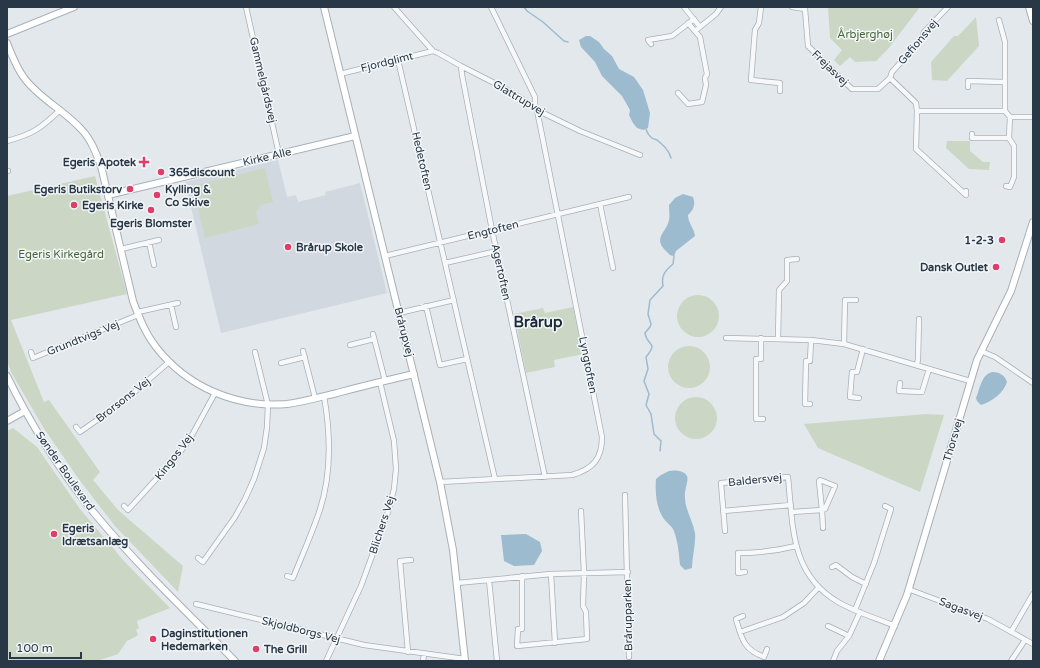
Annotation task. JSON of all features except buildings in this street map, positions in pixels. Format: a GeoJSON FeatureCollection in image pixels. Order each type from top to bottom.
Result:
{"type":"FeatureCollection","features":[{"type":"Feature","properties":{"kind":"street"},"geometry":{"type":"LineString","coordinates":[[7,34],[74,7]]}},
{"type":"Feature","properties":{"kind":"street","name":"Gammelgårdsvej"},"geometry":{"type":"LineString","coordinates":[[246,7],[279,154]]}},
{"type":"Feature","properties":{"kind":"street","name":"Brårupvej"},"geometry":{"type":"LineString","coordinates":[[324,7],[414,374],[450,528],[465,660]]}},
{"type":"Feature","properties":{"kind":"street","name":"Glattrupvej"},"geometry":{"type":"LineString","coordinates":[[394,7],[433,51],[506,89],[536,109],[580,131],[640,155]]}},
{"type":"Feature","properties":{"kind":"street","name":"Lyngtoften"},"geometry":{"type":"LineString","coordinates":[[440,482],[572,475],[581,472],[595,462],[602,447],[602,437],[536,109],[535,97],[491,7]]}},
{"type":"Feature","properties":{"kind":"street"},"geometry":{"type":"LineString","coordinates":[[684,7],[700,27]]}},
{"type":"Feature","properties":{"kind":"street"},"geometry":{"type":"LineString","coordinates":[[695,31],[716,14],[721,7]]}},
{"type":"Feature","properties":{"kind":"street"},"geometry":{"type":"LineString","coordinates":[[761,7],[759,23],[755,30],[751,80],[780,83],[780,91]]}},
{"type":"Feature","properties":{"kind":"street"},"geometry":{"type":"LineString","coordinates":[[792,7],[805,8]]}},
{"type":"Feature","properties":{"kind":"street","name":"Gefionsvej"},"geometry":{"type":"LineString","coordinates":[[890,78],[892,72],[922,39],[924,32],[948,7]]}},
{"type":"Feature","properties":{"kind":"street"},"geometry":{"type":"LineString","coordinates":[[1029,7],[1033,21]]}},
{"type":"Feature","properties":{"kind":"street","name":"Frejasvej"},"geometry":{"type":"LineString","coordinates":[[805,8],[808,46],[852,89],[878,89],[890,78]]}},
{"type":"Feature","properties":{"kind":"street"},"geometry":{"type":"LineString","coordinates":[[651,44],[648,40],[672,36],[694,19]]}},
{"type":"Feature","properties":{"kind":"street"},"geometry":{"type":"LineString","coordinates":[[999,20],[1005,42],[1005,111],[1010,117],[1009,138],[1014,146],[1014,177],[1010,187],[1006,186]]}},
{"type":"Feature","properties":{"kind":"street"},"geometry":{"type":"LineString","coordinates":[[678,93],[688,104],[702,102],[706,85],[707,74],[700,37],[688,23]]}},
{"type":"Feature","properties":{"kind":"street"},"geometry":{"type":"LineString","coordinates":[[7,43],[16,65],[24,79],[33,89],[81,129],[90,140],[101,166],[133,301],[138,314],[156,347],[169,362],[190,380],[215,393],[247,403],[268,405],[315,398],[414,374]]}},
{"type":"Feature","properties":{"kind":"street","name":"Fjordglimt"},"geometry":{"type":"LineString","coordinates":[[340,74],[433,51]]}},
{"type":"Feature","properties":{"kind":"street","name":"Hedetoften"},"geometry":{"type":"LineString","coordinates":[[398,60],[495,479]]}},
{"type":"Feature","properties":{"kind":"street","name":"Agertoften"},"geometry":{"type":"LineString","coordinates":[[461,66],[492,230],[545,477]]}},
{"type":"Feature","properties":{"kind":"street"},"geometry":{"type":"LineString","coordinates":[[890,78],[916,103],[916,149],[966,195],[966,191]]}},
{"type":"Feature","properties":{"kind":"street"},"geometry":{"type":"LineString","coordinates":[[968,87],[968,81],[1004,82]]}},
{"type":"Feature","properties":{"kind":"street"},"geometry":{"type":"LineString","coordinates":[[7,141],[36,131],[44,126],[60,110]]}},
{"type":"Feature","properties":{"kind":"street"},"geometry":{"type":"LineString","coordinates":[[916,111],[1005,111]]}},
{"type":"Feature","properties":{"kind":"street"},"geometry":{"type":"LineString","coordinates":[[1010,117],[1033,117]]}},
{"type":"Feature","properties":{"kind":"street"},"geometry":{"type":"LineString","coordinates":[[972,134],[972,138],[1009,138]]}},
{"type":"Feature","properties":{"kind":"street","name":"Kirke Alle"},"geometry":{"type":"LineString","coordinates":[[108,195],[355,136]]}},
{"type":"Feature","properties":{"kind":"street","name":"Engtoften"},"geometry":{"type":"LineString","coordinates":[[385,256],[629,197]]}},
{"type":"Feature","properties":{"kind":"street"},"geometry":{"type":"LineString","coordinates":[[600,204],[613,268]]}},
{"type":"Feature","properties":{"kind":"street","name":"Thorsvej"},"geometry":{"type":"LineString","coordinates":[[879,661],[895,626],[908,589],[970,381],[981,351],[1011,291],[1033,222]]}},
{"type":"Feature","properties":{"kind":"street"},"geometry":{"type":"LineString","coordinates":[[121,249],[159,240]]}},
{"type":"Feature","properties":{"kind":"street"},"geometry":{"type":"LineString","coordinates":[[149,242],[154,265]]}},
{"type":"Feature","properties":{"kind":"street"},"geometry":{"type":"LineString","coordinates":[[446,263],[497,251]]}},
{"type":"Feature","properties":{"kind":"street"},"geometry":{"type":"LineString","coordinates":[[778,339],[779,290],[787,281],[787,260],[797,259]]}},
{"type":"Feature","properties":{"kind":"street"},"geometry":{"type":"LineString","coordinates":[[399,313],[454,300]]}},
{"type":"Feature","properties":{"kind":"street"},"geometry":{"type":"LineString","coordinates":[[844,344],[845,300],[856,300]]}},
{"type":"Feature","properties":{"kind":"street"},"geometry":{"type":"LineString","coordinates":[[138,314],[178,303]]}},
{"type":"Feature","properties":{"kind":"street"},"geometry":{"type":"LineString","coordinates":[[171,305],[176,327]]}},
{"type":"Feature","properties":{"kind":"street"},"geometry":{"type":"LineString","coordinates":[[426,306],[440,365],[467,359]]}},
{"type":"Feature","properties":{"kind":"street","name":"Grundtvigs Vej"},"geometry":{"type":"LineString","coordinates":[[31,352],[33,358],[138,314]]}},
{"type":"Feature","properties":{"kind":"street"},"geometry":{"type":"LineString","coordinates":[[917,365],[920,319]]}},
{"type":"Feature","properties":{"kind":"street","name":"Blichers Vej"},"geometry":{"type":"LineString","coordinates":[[326,661],[361,586],[388,512],[394,489],[396,469],[394,441],[374,337],[350,345]]}},
{"type":"Feature","properties":{"kind":"street"},"geometry":{"type":"LineString","coordinates":[[726,338],[811,340],[844,344],[970,381]]}},
{"type":"Feature","properties":{"kind":"street"},"geometry":{"type":"LineString","coordinates":[[761,338],[761,359],[756,359],[756,419],[763,419]]}},
{"type":"Feature","properties":{"kind":"street"},"geometry":{"type":"LineString","coordinates":[[810,404],[805,404],[806,361],[810,361],[811,340]]}},
{"type":"Feature","properties":{"kind":"street"},"geometry":{"type":"LineString","coordinates":[[859,398],[850,397],[852,372],[857,372],[863,349]]}},
{"type":"Feature","properties":{"kind":"street"},"geometry":{"type":"LineString","coordinates":[[303,351],[315,398]]}},
{"type":"Feature","properties":{"kind":"street"},"geometry":{"type":"LineString","coordinates":[[981,351],[995,357],[1033,383]]}},
{"type":"Feature","properties":{"kind":"street"},"geometry":{"type":"LineString","coordinates":[[198,558],[203,562],[235,517],[254,479],[264,448],[268,405],[255,352]]}},
{"type":"Feature","properties":{"kind":"street"},"geometry":{"type":"LineString","coordinates":[[281,363],[305,357]]}},
{"type":"Feature","properties":{"kind":"street","name":"Brorsons Vej"},"geometry":{"type":"LineString","coordinates":[[76,427],[80,432],[124,401],[169,362]]}},
{"type":"Feature","properties":{"kind":"street"},"geometry":{"type":"LineString","coordinates":[[900,383],[899,391],[922,392],[929,369]]}},
{"type":"Feature","properties":{"kind":"street","name":"Sønder Boulevard"},"geometry":{"type":"LineString","coordinates":[[7,376],[25,411],[50,452],[95,513],[124,547],[235,661]]}},
{"type":"Feature","properties":{"kind":"street","name":"Kingos Vej"},"geometry":{"type":"LineString","coordinates":[[124,506],[128,510],[178,456],[191,437],[215,393]]}},
{"type":"Feature","properties":{"kind":"street"},"geometry":{"type":"LineString","coordinates":[[287,576],[293,578],[318,517],[324,495],[328,470],[329,438],[328,418],[324,396]]}},
{"type":"Feature","properties":{"kind":"street"},"geometry":{"type":"LineString","coordinates":[[7,421],[25,411]]}},
{"type":"Feature","properties":{"kind":"street","name":"Baldersvej"},"geometry":{"type":"LineString","coordinates":[[725,531],[721,483],[788,476],[796,546],[804,568],[819,587],[839,602],[895,626]]}},
{"type":"Feature","properties":{"kind":"street"},"geometry":{"type":"LineString","coordinates":[[792,512],[822,510],[825,509],[835,486],[820,480],[819,481],[822,510],[823,528]]}},
{"type":"Feature","properties":{"kind":"street","name":"Brårupparken"},"geometry":{"type":"LineString","coordinates":[[625,495],[629,657]]}},
{"type":"Feature","properties":{"kind":"street"},"geometry":{"type":"LineString","coordinates":[[723,511],[791,505]]}},
{"type":"Feature","properties":{"kind":"street"},"geometry":{"type":"LineString","coordinates":[[833,661],[837,651],[849,636],[858,611],[891,509],[885,506]]}},
{"type":"Feature","properties":{"kind":"street"},"geometry":{"type":"LineString","coordinates":[[522,576],[522,629],[518,629],[517,646],[587,639],[586,612],[583,606],[584,573],[581,511]]}},
{"type":"Feature","properties":{"kind":"street"},"geometry":{"type":"LineString","coordinates":[[745,572],[738,573],[738,553],[764,552],[796,546]]}},
{"type":"Feature","properties":{"kind":"street"},"geometry":{"type":"LineString","coordinates":[[408,652],[400,561],[412,560]]}},
{"type":"Feature","properties":{"kind":"street"},"geometry":{"type":"LineString","coordinates":[[832,567],[836,565],[852,577],[866,584]]}},
{"type":"Feature","properties":{"kind":"street","name":"Brårupparken"},"geometry":{"type":"LineString","coordinates":[[457,583],[551,574],[628,572]]}},
{"type":"Feature","properties":{"kind":"street"},"geometry":{"type":"LineString","coordinates":[[551,574],[555,643]]}},
{"type":"Feature","properties":{"kind":"street"},"geometry":{"type":"LineString","coordinates":[[489,580],[497,661]]}},
{"type":"Feature","properties":{"kind":"street"},"geometry":{"type":"LineString","coordinates":[[740,632],[783,617],[804,603],[819,587]]}},
{"type":"Feature","properties":{"kind":"street","name":"Sagasvej"},"geometry":{"type":"LineString","coordinates":[[908,589],[988,619],[1033,644]]}},
{"type":"Feature","properties":{"kind":"street"},"geometry":{"type":"LineString","coordinates":[[1011,632],[1033,594]]}},
{"type":"Feature","properties":{"kind":"street","name":"Skjoldborgs Vej"},"geometry":{"type":"LineString","coordinates":[[196,604],[377,648],[465,660]]}},
{"type":"Feature","properties":{"kind":"street"},"geometry":{"type":"LineString","coordinates":[[743,616],[736,619],[744,644],[754,653],[764,657],[767,649]]}},
{"type":"Feature","properties":{"kind":"street"},"geometry":{"type":"LineString","coordinates":[[828,626],[849,636]]}},
{"type":"Feature","properties":{"kind":"street"},"geometry":{"type":"LineString","coordinates":[[1011,661],[1025,640]]}},
{"type":"Feature","properties":{"kind":"street"},"geometry":{"type":"LineString","coordinates":[[422,661],[424,654]]}},
{"type":"Feature","properties":{"kind":"shaded area","name":"Brårup Skole"},"geometry":{"type":"Polygon","coordinates":[[[278,160],[287,197],[296,195],[298,202],[326,195],[325,192],[360,183],[387,293],[221,333],[185,182],[278,160]]]}},
{"type":"Feature","properties":{"kind":"green space","name":"Årbjerghøj"},"geometry":{"type":"Polygon","coordinates":[[[828,7],[920,7],[888,49],[876,61],[855,62],[850,57],[840,66],[834,60],[842,50],[830,38],[828,7]]]}},
{"type":"Feature","properties":{"kind":"green space"},"geometry":{"type":"Polygon","coordinates":[[[976,17],[979,46],[947,81],[932,80],[931,62],[954,36],[958,36],[976,17]]]}},
{"type":"Feature","properties":{"kind":"green space"},"geometry":{"type":"Polygon","coordinates":[[[947,141],[970,141],[970,151],[983,162],[990,162],[989,170],[969,169],[946,148],[947,141]]]}},
{"type":"Feature","properties":{"kind":"green space"},"geometry":{"type":"Polygon","coordinates":[[[265,168],[273,202],[261,205],[256,212],[259,224],[205,238],[193,186],[265,168]]]}},
{"type":"Feature","properties":{"kind":"green space","name":"Egeris Kirkegård"},"geometry":{"type":"Polygon","coordinates":[[[95,176],[127,294],[11,320],[44,402],[49,400],[100,472],[93,480],[118,510],[183,566],[178,592],[115,526],[78,478],[43,427],[11,372],[7,361],[7,196],[95,176]]]}},
{"type":"Feature","properties":{"kind":"green space"},"geometry":{"type":"Polygon","coordinates":[[[694,295],[702,295],[710,298],[716,304],[719,316],[716,328],[710,334],[702,337],[694,337],[686,334],[680,328],[677,320],[677,312],[680,304],[686,298],[694,295]]]}},
{"type":"Feature","properties":{"kind":"green space"},"geometry":{"type":"Polygon","coordinates":[[[573,307],[583,354],[554,360],[555,367],[526,373],[514,314],[543,308],[545,313],[573,307]]]}},
{"type":"Feature","properties":{"kind":"green space"},"geometry":{"type":"Polygon","coordinates":[[[685,346],[693,346],[701,349],[707,355],[710,367],[707,379],[701,385],[693,388],[685,388],[677,385],[671,379],[668,371],[668,363],[671,355],[677,349],[685,346]]]}},
{"type":"Feature","properties":{"kind":"green space"},"geometry":{"type":"Polygon","coordinates":[[[692,397],[700,397],[708,400],[714,406],[717,418],[714,430],[708,436],[700,439],[692,439],[684,436],[678,430],[675,422],[675,414],[678,406],[684,400],[692,397]]]}},
{"type":"Feature","properties":{"kind":"green space"},"geometry":{"type":"Polygon","coordinates":[[[926,414],[944,415],[920,492],[818,448],[804,424],[926,414]]]}},
{"type":"Feature","properties":{"kind":"green space","name":"Egeris Idrætsanlæg"},"geometry":{"type":"Polygon","coordinates":[[[13,428],[37,447],[80,509],[123,560],[170,608],[137,621],[139,628],[136,630],[138,634],[137,636],[127,641],[118,654],[97,661],[7,661],[7,431],[13,428]]]}},
{"type":"Feature","properties":{"kind":"water"},"geometry":{"type":"Polygon","coordinates":[[[586,36],[590,36],[599,42],[612,56],[619,69],[634,77],[643,90],[650,113],[648,128],[643,130],[637,128],[629,115],[630,110],[622,96],[602,76],[595,62],[581,47],[579,40],[586,36]]]}},
{"type":"Feature","properties":{"kind":"water"},"geometry":{"type":"Polygon","coordinates":[[[683,194],[693,197],[694,200],[694,207],[688,215],[695,236],[676,251],[673,256],[669,254],[662,246],[660,239],[668,224],[669,205],[675,198],[683,194]]]}},
{"type":"Feature","properties":{"kind":"water"},"geometry":{"type":"Polygon","coordinates":[[[992,372],[1001,374],[1005,377],[1007,382],[997,396],[989,402],[981,405],[976,398],[981,383],[985,376],[992,372]]]}},
{"type":"Feature","properties":{"kind":"water"},"geometry":{"type":"Polygon","coordinates":[[[669,471],[681,472],[687,476],[685,502],[694,529],[695,537],[692,568],[685,570],[680,565],[674,531],[661,515],[657,500],[656,479],[669,471]]]}},
{"type":"Feature","properties":{"kind":"water"},"geometry":{"type":"Polygon","coordinates":[[[526,534],[540,542],[542,551],[534,565],[514,566],[504,561],[501,535],[526,534]]]}},
{"type":"Feature","properties":{"kind":"waterway"},"geometry":{"type":"LineString","coordinates":[[524,7],[564,41],[568,42]]}},
{"type":"Feature","properties":{"kind":"waterway"},"geometry":{"type":"LineString","coordinates":[[646,129],[651,138],[657,140],[666,148],[671,158]]}},
{"type":"Feature","properties":{"kind":"waterway"},"geometry":{"type":"LineString","coordinates":[[660,451],[661,441],[654,434],[651,414],[646,405],[649,394],[644,381],[648,369],[646,357],[652,346],[645,333],[651,324],[648,314],[650,300],[663,286],[663,276],[673,264],[674,256]]}},
{"type":"Feature","properties":{"kind":"place","name":"Egeris Apotek"},"geometry":{"type":"Point","coordinates":[144,162]}},
{"type":"Feature","properties":{"kind":"place","name":"365discount"},"geometry":{"type":"Point","coordinates":[161,172]}},
{"type":"Feature","properties":{"kind":"place","name":"Egeris Butikstorv"},"geometry":{"type":"Point","coordinates":[130,189]}},
{"type":"Feature","properties":{"kind":"place","name":"Kylling & Co Skive"},"geometry":{"type":"Point","coordinates":[157,195]}},
{"type":"Feature","properties":{"kind":"place","name":"Egeris Kirke"},"geometry":{"type":"Point","coordinates":[74,205]}},
{"type":"Feature","properties":{"kind":"place","name":"Egeris Blomster"},"geometry":{"type":"Point","coordinates":[151,210]}},
{"type":"Feature","properties":{"kind":"place","name":"1-2-3"},"geometry":{"type":"Point","coordinates":[1002,240]}},
{"type":"Feature","properties":{"kind":"place","name":"Brårup Skole"},"geometry":{"type":"Point","coordinates":[288,247]}},
{"type":"Feature","properties":{"kind":"place","name":"Dansk Outlet"},"geometry":{"type":"Point","coordinates":[996,267]}},
{"type":"Feature","properties":{"kind":"place","name":"Egeris Idrætsanlæg"},"geometry":{"type":"Point","coordinates":[54,534]}},
{"type":"Feature","properties":{"kind":"place","name":"Daginstitutionen Hedemarken"},"geometry":{"type":"Point","coordinates":[153,639]}},
{"type":"Feature","properties":{"kind":"place","name":"The Grill"},"geometry":{"type":"Point","coordinates":[256,649]}},
{"type":"Feature","properties":{"kind":"district","name":"Brårup"},"geometry":{"type":"Point","coordinates":[538,322]}}]}
